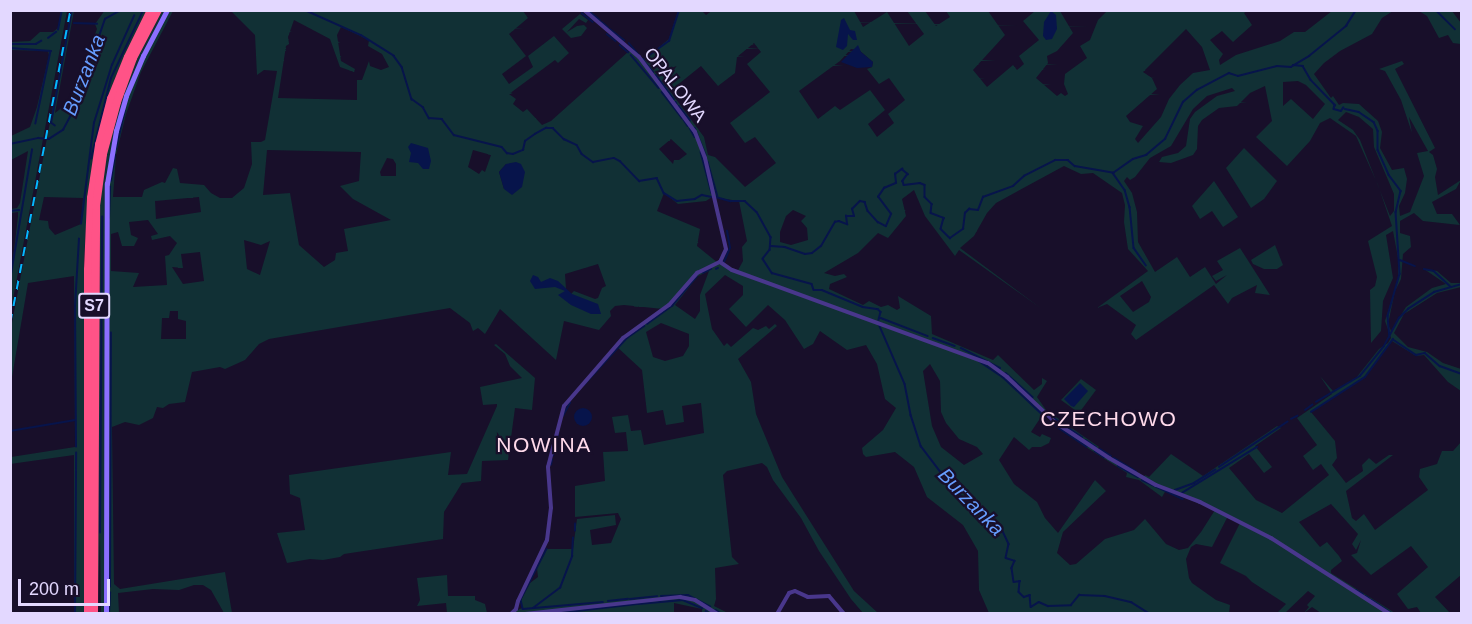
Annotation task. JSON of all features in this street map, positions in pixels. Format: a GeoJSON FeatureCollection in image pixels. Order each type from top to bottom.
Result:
{"type":"FeatureCollection","features":[{"type":"Feature","properties":{"kind":"highway","name":"S7"},"geometry":{"type":"LineString","coordinates":[[88,614],[87,270],[91,198],[99,145],[111,99],[131,48],[151,10]]}},
{"type":"Feature","properties":{"kind":"highway","name":"S7"},"geometry":{"type":"LineString","coordinates":[[94,614],[94,272],[97,198],[106,141],[119,96],[134,58],[158,10]]}},
{"type":"Feature","properties":{"kind":"street"},"geometry":{"type":"LineString","coordinates":[[106,614],[107,184],[114,142],[126,96],[143,56],[167,10]]}},
{"type":"Feature","properties":{"kind":"street","name":"OPALOWA"},"geometry":{"type":"LineString","coordinates":[[584,10],[639,57],[691,125],[702,147],[726,242],[725,253],[720,262]]}},
{"type":"Feature","properties":{"kind":"street"},"geometry":{"type":"LineString","coordinates":[[511,614],[516,609],[547,537],[551,508],[548,467],[564,406],[623,338],[666,307],[698,272],[720,262],[732,270],[961,351],[992,365],[1056,423],[1112,459],[1156,485],[1200,502],[1271,538],[1390,614]]}},
{"type":"Feature","properties":{"kind":"street"},"geometry":{"type":"LineString","coordinates":[[777,614],[789,593],[795,591],[808,597],[829,596],[844,614]]}},
{"type":"Feature","properties":{"kind":"street"},"geometry":{"type":"LineString","coordinates":[[516,609],[524,614],[680,597],[695,600],[717,614]]}},
{"type":"Feature","properties":{"kind":"green space"},"geometry":{"type":"Polygon","coordinates":[[[105,10],[147,11],[115,78],[97,141],[88,192],[84,261],[85,613],[74,613],[74,455],[10,464],[11,457],[75,447],[74,276],[28,283],[11,383],[11,328],[71,11],[74,11],[55,113],[69,102],[97,29],[95,24],[105,10]],[[44,197],[39,220],[48,221],[49,228],[55,235],[81,224],[83,198],[44,197]]]}},
{"type":"Feature","properties":{"kind":"green space"},"geometry":{"type":"Polygon","coordinates":[[[230,10],[523,11],[528,18],[509,34],[526,56],[502,74],[509,84],[533,67],[528,56],[554,36],[569,53],[558,63],[555,60],[509,94],[516,99],[513,104],[523,112],[527,109],[542,125],[551,121],[628,52],[632,51],[642,61],[669,39],[678,11],[702,11],[706,15],[713,10],[854,11],[863,27],[887,12],[909,46],[924,34],[907,11],[925,11],[936,26],[950,17],[946,11],[988,11],[1005,35],[973,70],[987,87],[1013,65],[1017,70],[1024,64],[1019,56],[1039,40],[1023,21],[1035,11],[1060,11],[1073,33],[1057,51],[1047,56],[1048,63],[1036,78],[1057,96],[1061,93],[1065,96],[1068,94],[1064,84],[1065,74],[1087,58],[1080,46],[1090,40],[1098,20],[1107,11],[1247,11],[1244,13],[1252,25],[1233,42],[1222,31],[1210,40],[1223,54],[1219,60],[1220,65],[1236,55],[1280,41],[1294,32],[1305,32],[1332,11],[1393,11],[1382,18],[1372,34],[1340,51],[1314,74],[1331,98],[1333,96],[1339,105],[1359,104],[1378,121],[1382,132],[1380,148],[1392,170],[1404,168],[1407,179],[1405,193],[1399,206],[1400,216],[1410,212],[1424,176],[1417,153],[1428,151],[1409,117],[1412,133],[1401,100],[1385,71],[1379,69],[1402,61],[1404,64],[1395,69],[1435,148],[1429,152],[1433,155],[1437,169],[1435,177],[1438,195],[1461,180],[1456,189],[1432,202],[1437,214],[1452,214],[1460,225],[1423,221],[1414,213],[1400,221],[1400,233],[1410,236],[1411,247],[1403,254],[1401,279],[1395,291],[1388,324],[1391,331],[1406,307],[1432,288],[1446,284],[1424,269],[1437,271],[1451,283],[1461,283],[1461,287],[1437,293],[1404,314],[1394,333],[1408,347],[1427,352],[1443,363],[1461,369],[1461,391],[1448,382],[1424,355],[1416,356],[1392,341],[1365,377],[1311,412],[1335,441],[1337,458],[1332,465],[1346,483],[1363,471],[1362,465],[1369,458],[1376,464],[1389,455],[1393,455],[1346,491],[1352,518],[1356,521],[1364,514],[1375,530],[1428,490],[1419,477],[1420,469],[1437,464],[1442,451],[1453,451],[1461,442],[1461,575],[1435,597],[1450,613],[1421,613],[1417,607],[1408,609],[1397,594],[1428,567],[1411,546],[1371,575],[1351,555],[1357,553],[1361,540],[1356,550],[1352,544],[1358,534],[1331,504],[1299,522],[1320,547],[1327,542],[1339,556],[1342,561],[1331,570],[1331,573],[1395,613],[1321,613],[1312,607],[1304,613],[1309,607],[1307,605],[1315,596],[1308,591],[1285,613],[1277,613],[1286,604],[1246,576],[1220,563],[1240,523],[1228,516],[1212,547],[1196,544],[1191,547],[1186,559],[1192,583],[1216,600],[1230,605],[1229,613],[989,613],[979,590],[978,551],[963,525],[927,497],[914,467],[895,452],[866,457],[863,454],[862,448],[883,430],[896,408],[885,399],[877,364],[866,345],[847,350],[820,331],[813,344],[804,349],[785,320],[768,305],[746,327],[729,309],[743,295],[743,286],[725,275],[705,294],[712,329],[724,346],[727,343],[731,347],[753,328],[758,330],[766,326],[769,329],[775,324],[777,326],[738,359],[751,382],[756,414],[782,477],[854,591],[878,613],[863,613],[851,599],[819,551],[801,518],[762,463],[727,471],[723,475],[732,557],[739,564],[715,568],[716,599],[714,606],[728,613],[702,613],[702,609],[674,603],[674,613],[511,613],[522,608],[521,600],[530,583],[538,577],[537,568],[547,549],[573,549],[577,519],[615,515],[616,525],[590,530],[592,545],[611,543],[621,519],[618,513],[575,517],[575,486],[605,481],[603,452],[628,451],[626,432],[615,433],[612,417],[628,415],[631,431],[641,430],[644,445],[704,433],[701,403],[682,406],[684,422],[666,425],[663,410],[647,413],[642,370],[616,346],[663,309],[624,305],[615,306],[610,311],[611,316],[599,330],[564,321],[556,360],[500,309],[485,334],[478,328],[473,331],[470,323],[450,308],[269,339],[259,344],[245,360],[225,369],[220,367],[192,372],[185,402],[169,404],[163,408],[157,407],[153,418],[139,425],[125,422],[112,427],[114,584],[120,589],[225,572],[232,613],[224,613],[211,590],[203,585],[194,585],[179,590],[153,589],[118,593],[119,613],[101,613],[100,533],[97,613],[100,201],[105,160],[118,108],[136,59],[161,11],[173,11],[141,72],[126,114],[116,155],[113,197],[142,197],[144,190],[162,182],[165,183],[173,168],[177,169],[180,183],[204,185],[220,198],[232,198],[244,188],[252,164],[251,142],[265,140],[277,71],[264,70],[257,75],[255,35],[230,10]],[[294,20],[288,37],[289,44],[286,46],[278,98],[357,100],[357,80],[362,80],[369,61],[370,66],[381,70],[389,67],[382,54],[368,46],[369,40],[341,27],[337,35],[341,61],[355,69],[354,72],[340,67],[330,39],[294,20]],[[1186,29],[1143,72],[1152,78],[1157,89],[1126,116],[1130,122],[1143,126],[1135,139],[1138,143],[1161,117],[1169,99],[1180,85],[1193,73],[1210,70],[1202,47],[1186,29]],[[754,43],[737,57],[735,73],[718,86],[701,66],[670,91],[704,137],[708,155],[715,157],[745,187],[776,163],[755,137],[745,143],[730,123],[770,92],[747,64],[761,52],[754,43]],[[851,49],[840,61],[799,91],[818,119],[835,106],[840,110],[870,90],[885,110],[868,124],[877,137],[894,123],[888,114],[905,100],[889,78],[879,84],[867,69],[872,67],[873,62],[859,50],[851,49]],[[1298,81],[1283,82],[1283,106],[1291,99],[1313,119],[1325,104],[1306,85],[1298,81]],[[1265,86],[1250,93],[1237,106],[1219,108],[1202,120],[1198,126],[1197,149],[1193,155],[1171,163],[1159,162],[1162,157],[1178,153],[1186,146],[1190,119],[1195,112],[1217,96],[1235,91],[1232,88],[1207,96],[1193,109],[1171,146],[1150,158],[1135,177],[1130,180],[1127,177],[1124,181],[1132,193],[1137,212],[1138,242],[1155,272],[1177,257],[1190,277],[1205,267],[1216,284],[1227,275],[1216,281],[1212,276],[1223,270],[1217,261],[1240,248],[1270,295],[1255,293],[1257,285],[1232,298],[1228,304],[1214,285],[1136,340],[1131,334],[1136,325],[1107,304],[1097,308],[1148,271],[1128,249],[1122,193],[1093,173],[1081,174],[1064,166],[996,203],[987,213],[974,236],[960,248],[1042,309],[959,250],[955,256],[925,216],[914,190],[902,199],[906,216],[888,238],[878,233],[858,253],[824,273],[835,276],[844,274],[847,277],[830,284],[829,289],[863,305],[869,301],[881,307],[888,305],[897,310],[900,308],[898,296],[931,316],[932,334],[993,360],[998,355],[1034,390],[1042,384],[1042,378],[1047,381],[1037,397],[1046,410],[1099,447],[1097,449],[1143,478],[1145,475],[1149,477],[1171,454],[1203,476],[1277,426],[1281,428],[1255,446],[1272,467],[1264,473],[1249,454],[1229,468],[1256,500],[1282,513],[1329,475],[1321,464],[1313,470],[1303,456],[1317,445],[1297,418],[1332,394],[1320,376],[1333,391],[1356,378],[1391,338],[1385,321],[1398,279],[1398,258],[1393,231],[1386,235],[1393,278],[1383,301],[1381,331],[1371,343],[1370,290],[1375,286],[1377,277],[1368,241],[1392,226],[1380,189],[1390,216],[1394,211],[1394,194],[1374,147],[1373,129],[1359,117],[1346,112],[1338,120],[1353,130],[1360,140],[1376,181],[1356,136],[1330,118],[1320,123],[1310,141],[1287,166],[1256,137],[1272,121],[1265,86]],[[671,139],[659,149],[673,164],[674,160],[679,160],[687,154],[671,139]],[[267,150],[263,195],[290,193],[299,245],[324,267],[335,260],[336,253],[348,251],[344,229],[391,220],[353,199],[340,186],[359,181],[361,152],[267,150]],[[473,150],[468,167],[479,174],[482,170],[485,172],[491,155],[473,150]],[[387,158],[380,172],[381,176],[396,176],[396,164],[393,159],[387,158]],[[506,164],[499,172],[504,189],[522,181],[506,164]],[[664,193],[657,211],[700,229],[697,246],[718,263],[737,272],[743,261],[742,247],[747,241],[739,201],[712,197],[706,201],[678,204],[664,193]],[[199,197],[155,201],[156,219],[201,212],[199,197]],[[793,210],[786,216],[780,232],[780,242],[791,245],[808,240],[807,228],[801,221],[806,216],[793,210]],[[148,220],[129,222],[131,235],[138,238],[134,246],[122,246],[118,232],[111,234],[111,271],[139,273],[133,287],[167,285],[165,256],[169,255],[177,243],[170,236],[152,240],[151,236],[158,234],[148,220]],[[244,240],[247,269],[260,275],[270,241],[261,245],[244,240]],[[200,252],[181,254],[183,268],[172,267],[183,284],[204,281],[200,252]],[[598,264],[565,274],[566,289],[571,294],[574,291],[598,298],[602,288],[606,286],[598,264]],[[709,271],[698,276],[675,305],[695,319],[700,311],[700,295],[709,271]],[[1142,281],[1120,296],[1133,312],[1149,302],[1151,297],[1142,281]],[[170,311],[169,318],[162,318],[161,339],[186,339],[186,321],[178,319],[178,311],[170,311]],[[661,323],[646,332],[653,357],[665,361],[683,356],[689,346],[689,334],[661,323]],[[930,364],[923,371],[932,426],[941,447],[964,465],[983,454],[977,447],[959,439],[946,423],[941,412],[940,381],[930,364]],[[1043,414],[1031,432],[1040,437],[1042,434],[1051,438],[1049,443],[1041,447],[1032,447],[1029,450],[1014,437],[999,460],[1014,484],[1037,502],[1045,518],[1058,533],[1095,480],[1106,491],[1063,532],[1057,553],[1070,565],[1076,564],[1105,539],[1134,530],[1145,519],[1166,544],[1179,550],[1188,548],[1215,510],[1166,490],[1162,497],[1139,480],[1126,477],[1127,473],[1089,449],[1043,414]]]}},
{"type":"Feature","properties":{"kind":"green space"},"geometry":{"type":"Polygon","coordinates":[[[61,11],[67,11],[11,310],[11,276],[18,212],[11,213],[11,209],[17,208],[20,203],[28,151],[11,160],[11,136],[30,127],[49,55],[48,51],[11,50],[11,42],[30,41],[40,32],[53,32],[58,28],[61,11]]]}},
{"type":"Feature","properties":{"kind":"green space"},"geometry":{"type":"Polygon","coordinates":[[[1419,11],[1452,11],[1461,23],[1461,44],[1453,43],[1448,35],[1439,38],[1427,16],[1419,11]]]}},
{"type":"Feature","properties":{"kind":"green space"},"geometry":{"type":"Polygon","coordinates":[[[580,14],[588,20],[586,23],[579,19],[567,32],[577,26],[584,25],[587,28],[581,36],[571,38],[562,29],[580,14]]]}},
{"type":"Feature","properties":{"kind":"green space"},"geometry":{"type":"Polygon","coordinates":[[[1244,148],[1277,181],[1264,199],[1251,208],[1226,168],[1244,148]]]}},
{"type":"Feature","properties":{"kind":"green space"},"geometry":{"type":"Polygon","coordinates":[[[1214,181],[1238,217],[1223,227],[1212,211],[1200,219],[1192,206],[1214,181]]]}},
{"type":"Feature","properties":{"kind":"green space"},"geometry":{"type":"Polygon","coordinates":[[[1275,245],[1283,265],[1277,269],[1264,269],[1253,264],[1251,260],[1275,245]]]}},
{"type":"Feature","properties":{"kind":"green space"},"geometry":{"type":"Polygon","coordinates":[[[496,344],[535,378],[532,410],[515,408],[508,460],[482,461],[481,481],[462,483],[444,512],[443,539],[344,554],[323,560],[310,559],[287,563],[277,533],[305,530],[300,498],[290,494],[289,475],[451,452],[448,475],[467,474],[497,406],[497,404],[483,405],[480,387],[522,378],[510,366],[505,354],[494,345],[496,344]]]}},
{"type":"Feature","properties":{"kind":"green space"},"geometry":{"type":"Polygon","coordinates":[[[1081,379],[1096,390],[1079,413],[1061,400],[1081,379]]]}},
{"type":"Feature","properties":{"kind":"green space"},"geometry":{"type":"Polygon","coordinates":[[[447,575],[448,596],[475,596],[475,600],[485,604],[487,613],[447,613],[446,603],[417,606],[420,600],[417,578],[447,575]]]}},
{"type":"Feature","properties":{"kind":"shaded area"},"geometry":{"type":"Polygon","coordinates":[[[1051,11],[1056,15],[1057,29],[1052,39],[1046,40],[1043,36],[1044,22],[1051,11]]]}},
{"type":"Feature","properties":{"kind":"shaded area"},"geometry":{"type":"Polygon","coordinates":[[[844,18],[850,30],[855,31],[857,40],[853,40],[848,34],[847,46],[843,50],[836,47],[841,20],[844,18]]]}},
{"type":"Feature","properties":{"kind":"shaded area"},"geometry":{"type":"Polygon","coordinates":[[[858,45],[861,52],[873,62],[872,67],[857,68],[841,62],[858,45]]]}},
{"type":"Feature","properties":{"kind":"shaded area"},"geometry":{"type":"Polygon","coordinates":[[[411,143],[428,148],[431,161],[429,169],[423,169],[418,163],[409,162],[411,153],[408,147],[411,143]]]}},
{"type":"Feature","properties":{"kind":"shaded area"},"geometry":{"type":"Polygon","coordinates":[[[516,162],[521,164],[525,172],[522,187],[512,195],[504,189],[499,172],[506,164],[516,162]]]}},
{"type":"Feature","properties":{"kind":"shaded area"},"geometry":{"type":"Polygon","coordinates":[[[533,275],[541,282],[550,278],[558,281],[572,294],[598,304],[601,314],[591,314],[571,305],[558,295],[565,291],[555,287],[535,289],[530,281],[533,275]]]}},
{"type":"Feature","properties":{"kind":"shaded area"},"geometry":{"type":"Polygon","coordinates":[[[1080,383],[1088,391],[1074,407],[1064,399],[1080,383]]]}},
{"type":"Feature","properties":{"kind":"shaded area"},"geometry":{"type":"Polygon","coordinates":[[[583,408],[589,411],[592,417],[589,423],[583,426],[577,423],[574,417],[577,411],[583,408]]]}},
{"type":"Feature","properties":{"kind":"waterway"},"geometry":{"type":"LineString","coordinates":[[58,30],[62,10]]}},
{"type":"Feature","properties":{"kind":"waterway"},"geometry":{"type":"LineString","coordinates":[[55,126],[51,123],[72,10]]}},
{"type":"Feature","properties":{"kind":"waterway","name":"Burzanka"},"geometry":{"type":"LineString","coordinates":[[10,144],[38,138],[49,139],[63,130],[74,109],[105,19],[121,10]]}},
{"type":"Feature","properties":{"kind":"waterway","name":"Burzanka"},"geometry":{"type":"LineString","coordinates":[[305,10],[361,35],[394,56],[402,67],[412,99],[423,107],[429,118],[442,119],[454,135],[502,147],[507,153],[513,154],[523,150],[525,141],[535,134],[546,128],[553,128],[564,139],[577,145],[582,154],[593,162],[614,158],[620,161],[639,181],[657,178],[664,193],[677,201],[695,199],[702,195],[712,197]]}},
{"type":"Feature","properties":{"kind":"waterway"},"geometry":{"type":"LineString","coordinates":[[588,10],[600,20]]}},
{"type":"Feature","properties":{"kind":"waterway"},"geometry":{"type":"LineString","coordinates":[[644,59],[669,41],[679,10]]}},
{"type":"Feature","properties":{"kind":"waterway"},"geometry":{"type":"LineString","coordinates":[[771,246],[785,247],[805,254],[812,253],[821,246],[835,222],[847,224],[846,216],[854,216],[852,209],[860,201],[865,202],[868,211],[878,222],[886,226],[891,214],[878,197],[884,188],[896,183],[895,174],[902,169],[908,174],[903,181],[904,185],[920,183],[925,185],[925,197],[932,204],[931,213],[944,218],[941,229],[950,238],[963,229],[965,213],[969,209],[978,210],[983,197],[1013,186],[1024,176],[1055,160],[1068,160],[1075,166],[1113,173],[1133,159],[1146,155],[1165,139],[1183,102],[1197,90],[1229,73],[1238,76],[1277,66],[1291,67],[1309,56],[1346,26],[1356,10]]}},
{"type":"Feature","properties":{"kind":"waterway"},"geometry":{"type":"LineString","coordinates":[[1436,10],[1455,29]]}},
{"type":"Feature","properties":{"kind":"waterway"},"geometry":{"type":"LineString","coordinates":[[91,159],[111,78],[143,11]]}},
{"type":"Feature","properties":{"kind":"waterway"},"geometry":{"type":"LineString","coordinates":[[582,13],[593,22]]}},
{"type":"Feature","properties":{"kind":"waterway"},"geometry":{"type":"LineString","coordinates":[[81,224],[94,123],[112,65],[134,16]]}},
{"type":"Feature","properties":{"kind":"waterway"},"geometry":{"type":"LineString","coordinates":[[602,22],[608,27]]}},
{"type":"Feature","properties":{"kind":"waterway"},"geometry":{"type":"LineString","coordinates":[[74,23],[97,24]]}},
{"type":"Feature","properties":{"kind":"waterway"},"geometry":{"type":"LineString","coordinates":[[610,29],[624,40]]}},
{"type":"Feature","properties":{"kind":"waterway"},"geometry":{"type":"LineString","coordinates":[[48,38],[56,32]]}},
{"type":"Feature","properties":{"kind":"waterway"},"geometry":{"type":"LineString","coordinates":[[607,34],[616,41]]}},
{"type":"Feature","properties":{"kind":"waterway"},"geometry":{"type":"LineString","coordinates":[[10,44],[36,44],[41,41]]}},
{"type":"Feature","properties":{"kind":"waterway"},"geometry":{"type":"LineString","coordinates":[[629,43],[653,72]]}},
{"type":"Feature","properties":{"kind":"waterway"},"geometry":{"type":"LineString","coordinates":[[620,45],[628,52]]}},
{"type":"Feature","properties":{"kind":"waterway"},"geometry":{"type":"LineString","coordinates":[[10,48],[51,51],[36,123]]}},
{"type":"Feature","properties":{"kind":"waterway"},"geometry":{"type":"LineString","coordinates":[[631,55],[659,88]]}},
{"type":"Feature","properties":{"kind":"waterway"},"geometry":{"type":"LineString","coordinates":[[1293,65],[1303,66],[1311,80],[1335,105],[1334,109],[1341,111],[1343,108]]}},
{"type":"Feature","properties":{"kind":"waterway"},"geometry":{"type":"LineString","coordinates":[[656,75],[674,99]]}},
{"type":"Feature","properties":{"kind":"waterway"},"geometry":{"type":"LineString","coordinates":[[662,92],[682,118]]}},
{"type":"Feature","properties":{"kind":"waterway"},"geometry":{"type":"LineString","coordinates":[[679,106],[690,120]]}},
{"type":"Feature","properties":{"kind":"waterway"},"geometry":{"type":"LineString","coordinates":[[1345,109],[1359,112],[1374,122],[1378,131],[1378,150],[1389,175],[1401,191],[1396,212],[1400,274],[1388,316],[1390,337]]}},
{"type":"Feature","properties":{"kind":"waterway"},"geometry":{"type":"LineString","coordinates":[[116,149],[125,111]]}},
{"type":"Feature","properties":{"kind":"waterway"},"geometry":{"type":"LineString","coordinates":[[684,120],[688,126]]}},
{"type":"Feature","properties":{"kind":"waterway"},"geometry":{"type":"LineString","coordinates":[[690,128],[695,137]]}},
{"type":"Feature","properties":{"kind":"waterway"},"geometry":{"type":"LineString","coordinates":[[695,128],[706,155]]}},
{"type":"Feature","properties":{"kind":"waterway"},"geometry":{"type":"LineString","coordinates":[[10,280],[32,150]]}},
{"type":"Feature","properties":{"kind":"waterway"},"geometry":{"type":"LineString","coordinates":[[701,152],[712,193]]}},
{"type":"Feature","properties":{"kind":"waterway"},"geometry":{"type":"LineString","coordinates":[[111,181],[115,155]]}},
{"type":"Feature","properties":{"kind":"waterway"},"geometry":{"type":"LineString","coordinates":[[708,162],[718,196]]}},
{"type":"Feature","properties":{"kind":"waterway"},"geometry":{"type":"LineString","coordinates":[[1113,173],[1125,190],[1130,207],[1134,248],[1146,265]]}},
{"type":"Feature","properties":{"kind":"waterway"},"geometry":{"type":"LineString","coordinates":[[109,218],[110,187]]}},
{"type":"Feature","properties":{"kind":"waterway","name":"Burzanka"},"geometry":{"type":"LineString","coordinates":[[716,197],[730,201],[745,201],[757,212],[771,237],[770,250],[763,259],[772,273],[812,284],[814,290],[822,290],[863,307],[878,309],[881,312],[879,320]]}},
{"type":"Feature","properties":{"kind":"waterway"},"geometry":{"type":"LineString","coordinates":[[10,211],[19,210]]}},
{"type":"Feature","properties":{"kind":"waterway"},"geometry":{"type":"LineString","coordinates":[[100,533],[102,217]]}},
{"type":"Feature","properties":{"kind":"waterway"},"geometry":{"type":"LineString","coordinates":[[724,262],[730,248],[727,231]]}},
{"type":"Feature","properties":{"kind":"waterway"},"geometry":{"type":"LineString","coordinates":[[76,447],[75,306],[79,239]]}},
{"type":"Feature","properties":{"kind":"waterway"},"geometry":{"type":"LineString","coordinates":[[1400,260],[1415,266]]}},
{"type":"Feature","properties":{"kind":"waterway"},"geometry":{"type":"LineString","coordinates":[[703,273],[711,269]]}},
{"type":"Feature","properties":{"kind":"waterway"},"geometry":{"type":"LineString","coordinates":[[1424,269],[1434,271],[1450,286]]}},
{"type":"Feature","properties":{"kind":"waterway"},"geometry":{"type":"LineString","coordinates":[[647,324],[672,306],[696,277]]}},
{"type":"Feature","properties":{"kind":"waterway"},"geometry":{"type":"LineString","coordinates":[[1316,402],[1360,376],[1384,346],[1399,318],[1408,309],[1434,292],[1462,284]]}},
{"type":"Feature","properties":{"kind":"waterway"},"geometry":{"type":"LineString","coordinates":[[881,318],[928,336]]}},
{"type":"Feature","properties":{"kind":"waterway","name":"Burzanka"},"geometry":{"type":"LineString","coordinates":[[879,324],[905,384],[911,415],[921,446],[952,487],[975,509],[1001,527],[1009,544],[1006,558],[1015,561],[1012,568],[1014,582],[1020,581],[1019,592],[1024,597],[1030,595],[1031,607],[1039,602],[1048,606],[1071,605],[1079,595],[1105,596],[1131,602],[1150,614]]}},
{"type":"Feature","properties":{"kind":"waterway"},"geometry":{"type":"LineString","coordinates":[[584,385],[627,338],[644,326]]}},
{"type":"Feature","properties":{"kind":"waterway"},"geometry":{"type":"LineString","coordinates":[[110,587],[111,333]]}},
{"type":"Feature","properties":{"kind":"waterway"},"geometry":{"type":"LineString","coordinates":[[933,338],[955,346]]}},
{"type":"Feature","properties":{"kind":"waterway"},"geometry":{"type":"LineString","coordinates":[[1311,412],[1365,377],[1393,339]]}},
{"type":"Feature","properties":{"kind":"waterway"},"geometry":{"type":"LineString","coordinates":[[1394,340],[1416,355],[1425,353],[1440,366],[1462,374]]}},
{"type":"Feature","properties":{"kind":"waterway"},"geometry":{"type":"LineString","coordinates":[[961,348],[1000,368]]}},
{"type":"Feature","properties":{"kind":"waterway"},"geometry":{"type":"LineString","coordinates":[[979,361],[1003,377],[1042,414]]}},
{"type":"Feature","properties":{"kind":"waterway"},"geometry":{"type":"LineString","coordinates":[[1006,373],[1033,397]]}},
{"type":"Feature","properties":{"kind":"waterway"},"geometry":{"type":"LineString","coordinates":[[563,416],[570,403]]}},
{"type":"Feature","properties":{"kind":"waterway"},"geometry":{"type":"LineString","coordinates":[[1305,410],[1312,405]]}},
{"type":"Feature","properties":{"kind":"waterway"},"geometry":{"type":"LineString","coordinates":[[1291,419],[1297,416]]}},
{"type":"Feature","properties":{"kind":"waterway"},"geometry":{"type":"LineString","coordinates":[[1054,418],[1082,437]]}},
{"type":"Feature","properties":{"kind":"waterway"},"geometry":{"type":"LineString","coordinates":[[10,431],[75,420]]}},
{"type":"Feature","properties":{"kind":"waterway"},"geometry":{"type":"LineString","coordinates":[[1219,467],[1287,422]]}},
{"type":"Feature","properties":{"kind":"waterway"},"geometry":{"type":"LineString","coordinates":[[1056,426],[1087,447]]}},
{"type":"Feature","properties":{"kind":"waterway"},"geometry":{"type":"LineString","coordinates":[[556,443],[558,435]]}},
{"type":"Feature","properties":{"kind":"waterway"},"geometry":{"type":"LineString","coordinates":[[1086,440],[1096,447]]}},
{"type":"Feature","properties":{"kind":"waterway"},"geometry":{"type":"LineString","coordinates":[[553,456],[555,447]]}},
{"type":"Feature","properties":{"kind":"waterway"},"geometry":{"type":"LineString","coordinates":[[1182,493],[1257,447]]}},
{"type":"Feature","properties":{"kind":"waterway"},"geometry":{"type":"LineString","coordinates":[[1100,449],[1111,456]]}},
{"type":"Feature","properties":{"kind":"waterway"},"geometry":{"type":"LineString","coordinates":[[1095,451],[1104,457]]}},
{"type":"Feature","properties":{"kind":"waterway"},"geometry":{"type":"LineString","coordinates":[[75,614],[76,453]]}},
{"type":"Feature","properties":{"kind":"waterway"},"geometry":{"type":"LineString","coordinates":[[1114,458],[1136,471]]}},
{"type":"Feature","properties":{"kind":"waterway"},"geometry":{"type":"LineString","coordinates":[[551,465],[552,460]]}},
{"type":"Feature","properties":{"kind":"waterway"},"geometry":{"type":"LineString","coordinates":[[1118,466],[1138,477]]}},
{"type":"Feature","properties":{"kind":"waterway"},"geometry":{"type":"LineString","coordinates":[[1175,490],[1194,483],[1215,470]]}},
{"type":"Feature","properties":{"kind":"waterway"},"geometry":{"type":"LineString","coordinates":[[1142,480],[1183,499]]}},
{"type":"Feature","properties":{"kind":"waterway"},"geometry":{"type":"LineString","coordinates":[[575,524],[575,531]]}},
{"type":"Feature","properties":{"kind":"waterway"},"geometry":{"type":"LineString","coordinates":[[533,608],[560,588],[572,556],[573,538]]}},
{"type":"Feature","properties":{"kind":"waterway"},"geometry":{"type":"LineString","coordinates":[[547,549],[521,600],[523,609],[603,602]]}},
{"type":"Feature","properties":{"kind":"waterway"},"geometry":{"type":"LineString","coordinates":[[1356,590],[1363,594]]}},
{"type":"Feature","properties":{"kind":"waterway"},"geometry":{"type":"LineString","coordinates":[[109,614],[110,593]]}},
{"type":"Feature","properties":{"kind":"waterway"},"geometry":{"type":"LineString","coordinates":[[661,596],[688,595],[710,606]]}},
{"type":"Feature","properties":{"kind":"waterway"},"geometry":{"type":"LineString","coordinates":[[630,599],[657,596]]}},
{"type":"Feature","properties":{"kind":"waterway"},"geometry":{"type":"LineString","coordinates":[[608,601],[628,599]]}},
{"type":"Feature","properties":{"kind":"waterway"},"geometry":{"type":"LineString","coordinates":[[638,604],[683,600],[702,608]]}},
{"type":"Feature","properties":{"kind":"waterway"},"geometry":{"type":"LineString","coordinates":[[1372,600],[1393,614]]}},
{"type":"Feature","properties":{"kind":"waterway"},"geometry":{"type":"LineString","coordinates":[[551,614],[636,604]]}},
{"type":"Feature","properties":{"kind":"waterway"},"geometry":{"type":"LineString","coordinates":[[716,610],[722,614]]}},
{"type":"Feature","properties":{"kind":"waterway"},"geometry":{"type":"LineString","coordinates":[[706,611],[710,614]]}},
{"type":"Feature","properties":{"kind":"railway"},"geometry":{"type":"LineString","coordinates":[[10,323],[70,10]]}},
{"type":"Feature","properties":{"kind":"district","name":"CZECHOWO"},"geometry":{"type":"Point","coordinates":[1109,419]}},
{"type":"Feature","properties":{"kind":"district","name":"NOWINA"},"geometry":{"type":"Point","coordinates":[544,445]}}]}
